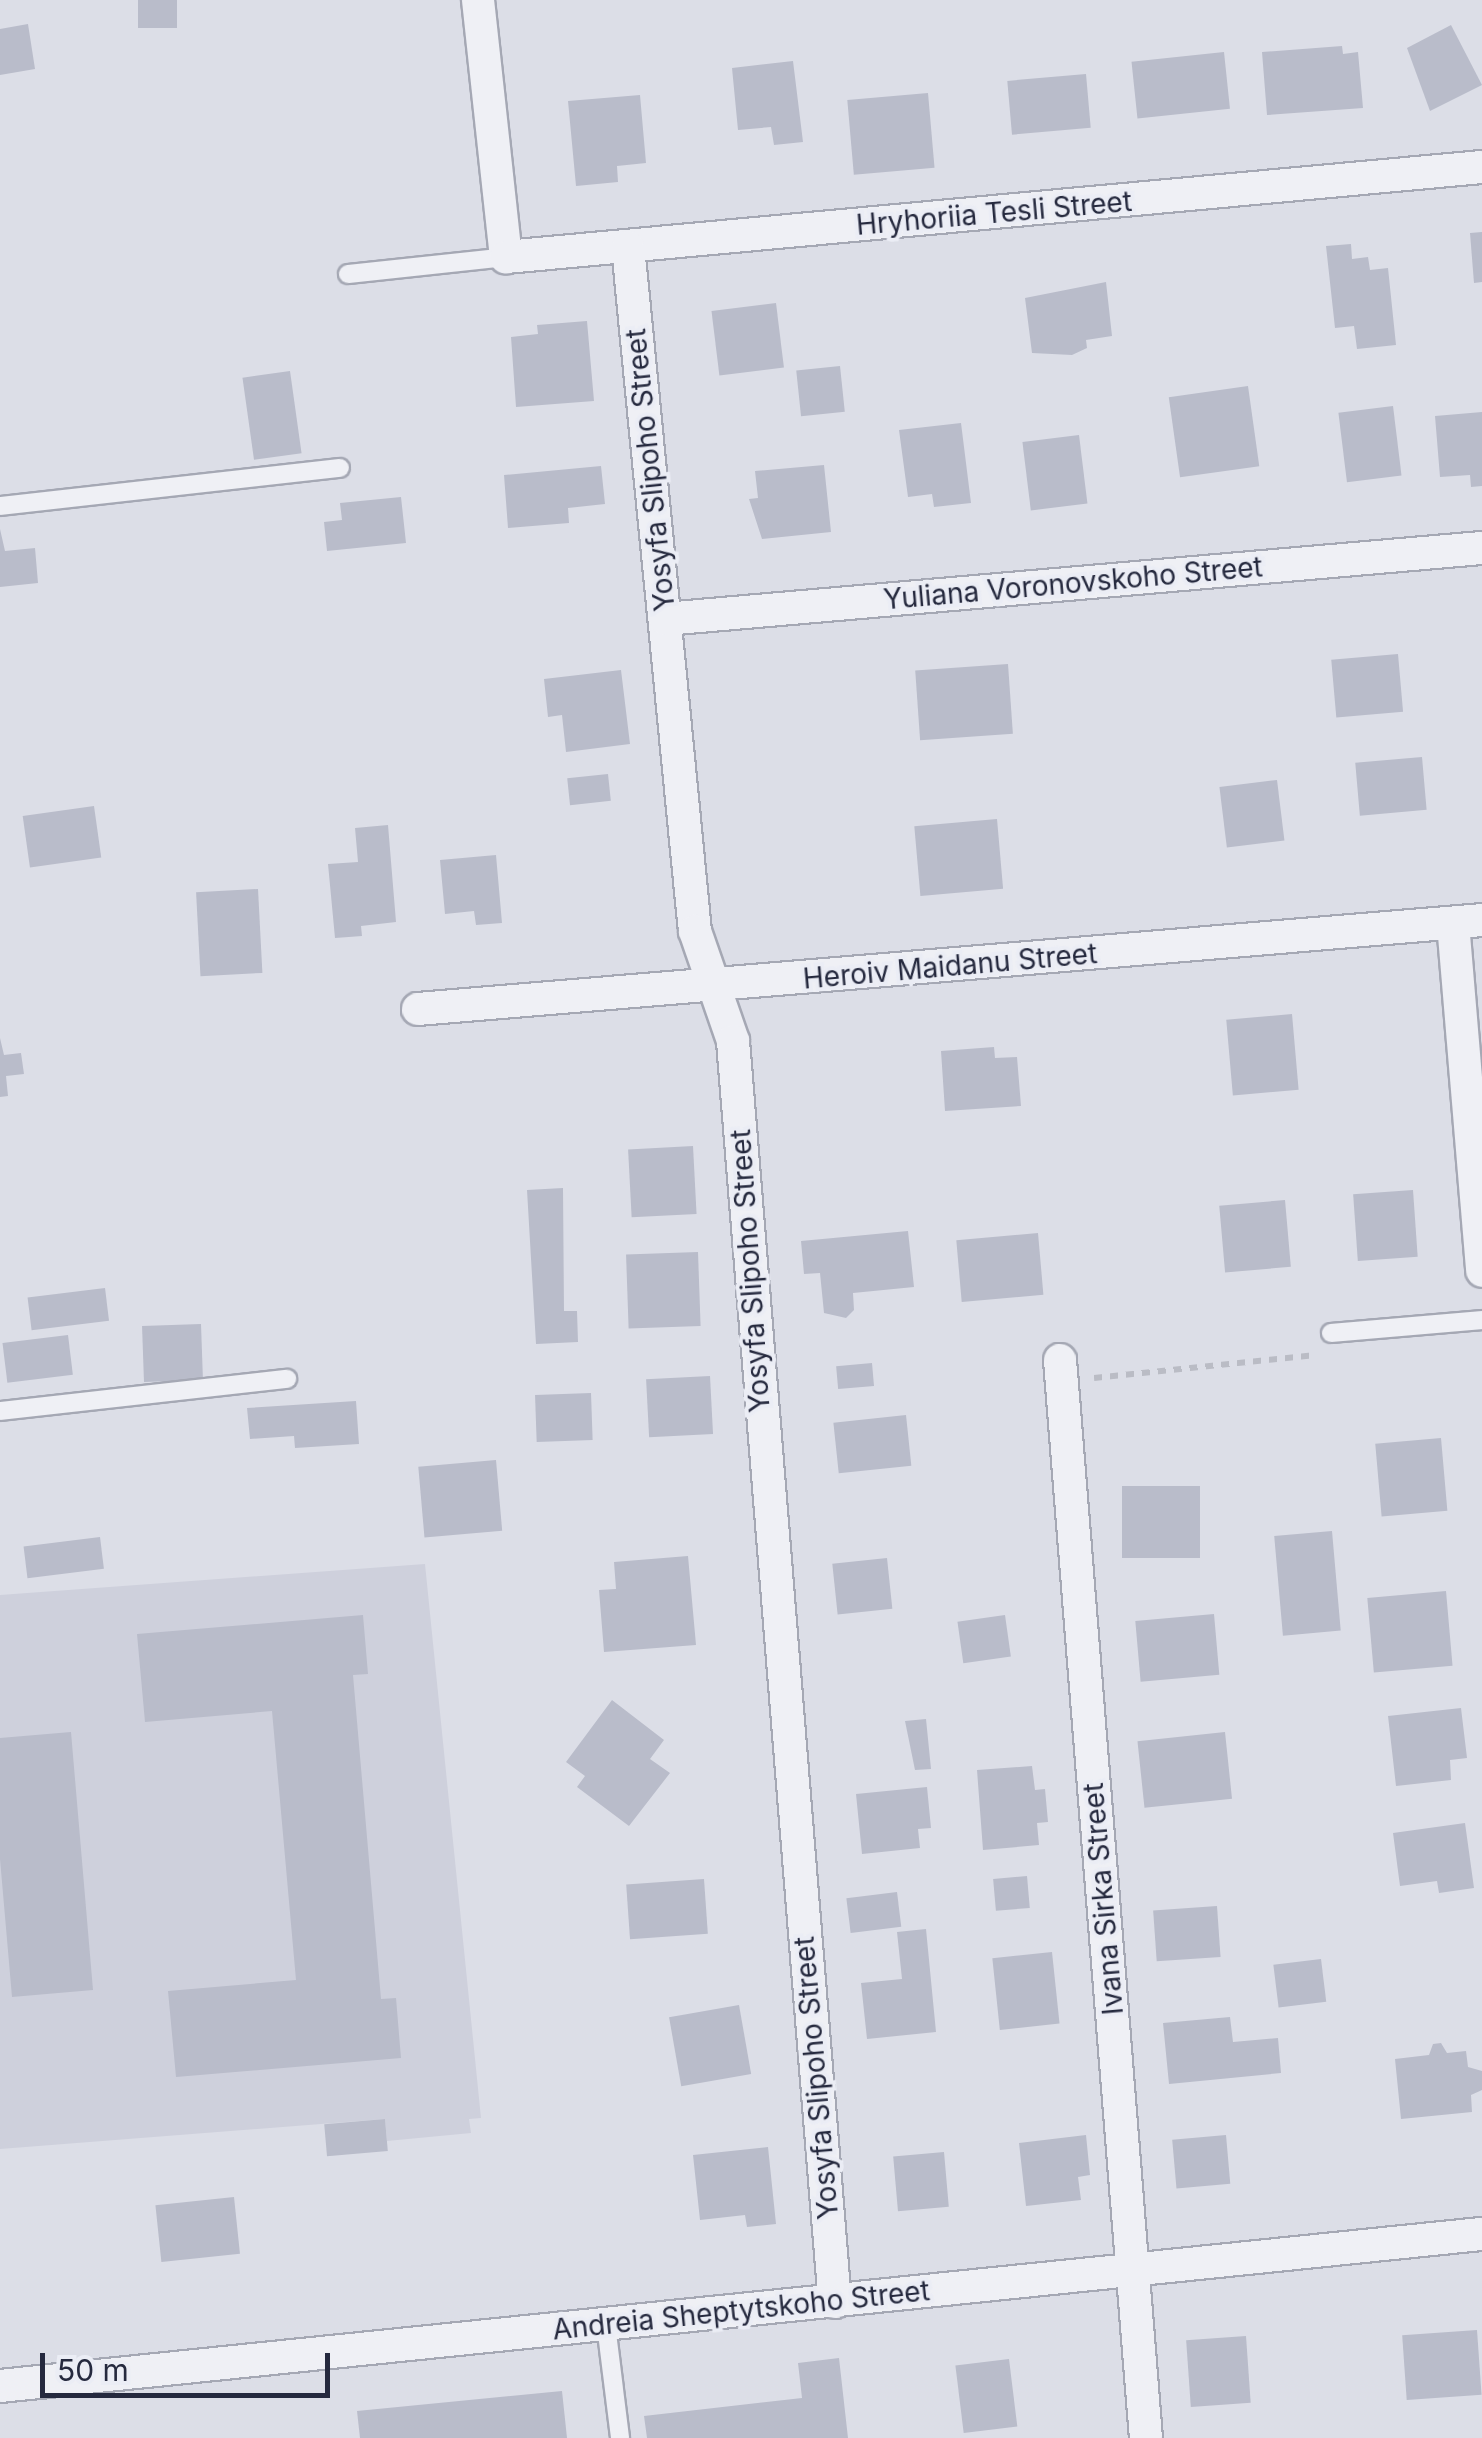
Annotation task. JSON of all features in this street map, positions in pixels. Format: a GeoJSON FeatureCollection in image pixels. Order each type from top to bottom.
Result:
{"type":"FeatureCollection","features":[{"type":"Feature","properties":{"kind":"street"},"geometry":{"type":"LineString","coordinates":[[478,0],[506,257]]}},
{"type":"Feature","properties":{"kind":"street","name":"Hryhoriia Tesli Street"},"geometry":{"type":"LineString","coordinates":[[506,257],[1482,167]]}},
{"type":"Feature","properties":{"kind":"street","name":"Yosyfa Slipoho Street"},"geometry":{"type":"LineString","coordinates":[[628,247],[696,931],[732,1041],[834,2302]]}},
{"type":"Feature","properties":{"kind":"street","name":"Yuliana Voronovskoho Street"},"geometry":{"type":"LineString","coordinates":[[665,618],[1482,548]]}},
{"type":"Feature","properties":{"kind":"street"},"geometry":{"type":"LineString","coordinates":[[1468,922],[1482,1271]]}},
{"type":"Feature","properties":{"kind":"street","name":"Heroiv Maidanu Street"},"geometry":{"type":"LineString","coordinates":[[418,1009],[1468,922]]}},
{"type":"Feature","properties":{"kind":"street","name":"Ivana Sirka Street"},"geometry":{"type":"LineString","coordinates":[[1060,1370],[1146,2438]]}},
{"type":"Feature","properties":{"kind":"street","name":"Andreia Sheptytskoho Street"},"geometry":{"type":"LineString","coordinates":[[0,2386],[834,2302],[1133,2266],[1482,2234]]}},
{"type":"Feature","properties":{"kind":"lane"},"geometry":{"type":"LineString","coordinates":[[348,274],[506,257]]}},
{"type":"Feature","properties":{"kind":"lane"},"geometry":{"type":"LineString","coordinates":[[0,506],[340,468]]}},
{"type":"Feature","properties":{"kind":"lane"},"geometry":{"type":"LineString","coordinates":[[1331,1333],[1482,1320]]}},
{"type":"Feature","properties":{"kind":"lane"},"geometry":{"type":"LineString","coordinates":[[0,1412],[287,1379]]}},
{"type":"Feature","properties":{"kind":"lane"},"geometry":{"type":"LineString","coordinates":[[606,2325],[620,2438]]}},
{"type":"Feature","properties":{"kind":"path"},"geometry":{"type":"LineString","coordinates":[[1060,1370],[1328,1354],[1353,1331]]}},
{"type":"Feature","properties":{"kind":"shaded area"},"geometry":{"type":"Polygon","coordinates":[[[425,1564],[481,2118],[469,2119],[471,2133],[387,2141],[385,2119],[0,2149],[0,1595],[425,1564]]]}},
{"type":"Feature","properties":{"kind":"building"},"geometry":{"type":"Polygon","coordinates":[[[138,0],[177,0],[177,28],[138,28],[138,0]]]}},
{"type":"Feature","properties":{"kind":"building"},"geometry":{"type":"Polygon","coordinates":[[[28,24],[35,69],[0,75],[0,29],[28,24]]]}},
{"type":"Feature","properties":{"kind":"building"},"geometry":{"type":"Polygon","coordinates":[[[1451,25],[1482,85],[1430,111],[1407,48],[1451,25]]]}},
{"type":"Feature","properties":{"kind":"building"},"geometry":{"type":"Polygon","coordinates":[[[1342,46],[1343,54],[1358,52],[1363,108],[1267,115],[1262,52],[1342,46]]]}},
{"type":"Feature","properties":{"kind":"building"},"geometry":{"type":"Polygon","coordinates":[[[1224,52],[1230,109],[1137,118],[1132,62],[1224,52]]]}},
{"type":"Feature","properties":{"kind":"building"},"geometry":{"type":"Polygon","coordinates":[[[793,61],[803,142],[774,145],[771,127],[738,130],[732,68],[793,61]]]}},
{"type":"Feature","properties":{"kind":"building"},"geometry":{"type":"Polygon","coordinates":[[[1086,74],[1091,128],[1012,135],[1007,81],[1086,74]]]}},
{"type":"Feature","properties":{"kind":"building"},"geometry":{"type":"Polygon","coordinates":[[[928,93],[935,168],[854,175],[847,100],[928,93]]]}},
{"type":"Feature","properties":{"kind":"building"},"geometry":{"type":"Polygon","coordinates":[[[640,95],[646,163],[617,166],[618,182],[576,186],[568,101],[640,95]]]}},
{"type":"Feature","properties":{"kind":"building"},"geometry":{"type":"Polygon","coordinates":[[[1482,232],[1482,282],[1474,283],[1470,233],[1482,232]]]}},
{"type":"Feature","properties":{"kind":"building"},"geometry":{"type":"Polygon","coordinates":[[[1351,244],[1352,259],[1368,257],[1370,270],[1388,268],[1396,345],[1357,349],[1354,326],[1335,328],[1326,246],[1351,244]]]}},
{"type":"Feature","properties":{"kind":"building"},"geometry":{"type":"Polygon","coordinates":[[[1106,282],[1112,336],[1086,340],[1087,348],[1072,355],[1032,353],[1025,298],[1106,282]]]}},
{"type":"Feature","properties":{"kind":"building"},"geometry":{"type":"Polygon","coordinates":[[[776,303],[784,368],[719,375],[711,311],[776,303]]]}},
{"type":"Feature","properties":{"kind":"building"},"geometry":{"type":"Polygon","coordinates":[[[587,321],[594,401],[516,407],[511,337],[538,334],[537,325],[587,321]]]}},
{"type":"Feature","properties":{"kind":"building"},"geometry":{"type":"Polygon","coordinates":[[[840,366],[845,412],[801,416],[796,371],[840,366]]]}},
{"type":"Feature","properties":{"kind":"building"},"geometry":{"type":"Polygon","coordinates":[[[290,371],[302,453],[254,460],[242,378],[290,371]]]}},
{"type":"Feature","properties":{"kind":"building"},"geometry":{"type":"Polygon","coordinates":[[[1248,386],[1259,466],[1180,477],[1169,397],[1248,386]]]}},
{"type":"Feature","properties":{"kind":"building"},"geometry":{"type":"Polygon","coordinates":[[[1393,406],[1402,475],[1347,482],[1338,413],[1393,406]]]}},
{"type":"Feature","properties":{"kind":"building"},"geometry":{"type":"Polygon","coordinates":[[[1482,412],[1482,486],[1471,487],[1470,475],[1440,477],[1435,416],[1482,412]]]}},
{"type":"Feature","properties":{"kind":"building"},"geometry":{"type":"Polygon","coordinates":[[[961,423],[971,503],[934,507],[932,494],[908,497],[899,430],[961,423]]]}},
{"type":"Feature","properties":{"kind":"building"},"geometry":{"type":"Polygon","coordinates":[[[1079,435],[1087,503],[1031,510],[1022,442],[1079,435]]]}},
{"type":"Feature","properties":{"kind":"building"},"geometry":{"type":"Polygon","coordinates":[[[824,465],[831,532],[762,539],[749,499],[758,498],[755,471],[824,465]]]}},
{"type":"Feature","properties":{"kind":"building"},"geometry":{"type":"Polygon","coordinates":[[[601,466],[605,504],[568,508],[569,523],[508,528],[504,475],[601,466]]]}},
{"type":"Feature","properties":{"kind":"building"},"geometry":{"type":"Polygon","coordinates":[[[401,497],[406,543],[327,551],[324,522],[342,520],[340,503],[401,497]]]}},
{"type":"Feature","properties":{"kind":"building"},"geometry":{"type":"Polygon","coordinates":[[[0,529],[5,551],[35,548],[38,583],[0,587],[0,529]]]}},
{"type":"Feature","properties":{"kind":"building"},"geometry":{"type":"Polygon","coordinates":[[[1398,654],[1403,712],[1336,718],[1331,660],[1398,654]]]}},
{"type":"Feature","properties":{"kind":"building"},"geometry":{"type":"Polygon","coordinates":[[[1008,664],[1013,734],[920,740],[915,670],[1008,664]]]}},
{"type":"Feature","properties":{"kind":"building"},"geometry":{"type":"Polygon","coordinates":[[[621,670],[630,744],[566,752],[562,715],[548,717],[544,679],[621,670]]]}},
{"type":"Feature","properties":{"kind":"building"},"geometry":{"type":"Polygon","coordinates":[[[1422,757],[1427,810],[1360,816],[1355,763],[1422,757]]]}},
{"type":"Feature","properties":{"kind":"building"},"geometry":{"type":"Polygon","coordinates":[[[608,774],[611,801],[570,805],[567,778],[608,774]]]}},
{"type":"Feature","properties":{"kind":"building"},"geometry":{"type":"Polygon","coordinates":[[[1277,780],[1284,841],[1227,848],[1219,787],[1277,780]]]}},
{"type":"Feature","properties":{"kind":"building"},"geometry":{"type":"Polygon","coordinates":[[[94,806],[101,857],[30,868],[23,816],[94,806]]]}},
{"type":"Feature","properties":{"kind":"building"},"geometry":{"type":"Polygon","coordinates":[[[997,819],[1003,889],[920,896],[914,826],[997,819]]]}},
{"type":"Feature","properties":{"kind":"building"},"geometry":{"type":"Polygon","coordinates":[[[388,825],[396,922],[361,926],[362,936],[335,938],[328,864],[358,862],[355,828],[388,825]]]}},
{"type":"Feature","properties":{"kind":"building"},"geometry":{"type":"Polygon","coordinates":[[[496,855],[502,923],[476,925],[474,911],[445,914],[440,860],[496,855]]]}},
{"type":"Feature","properties":{"kind":"building"},"geometry":{"type":"Polygon","coordinates":[[[258,889],[262,973],[200,976],[196,892],[258,889]]]}},
{"type":"Feature","properties":{"kind":"building"},"geometry":{"type":"Polygon","coordinates":[[[1292,1014],[1299,1090],[1233,1095],[1226,1020],[1292,1014]]]}},
{"type":"Feature","properties":{"kind":"building"},"geometry":{"type":"Polygon","coordinates":[[[0,1038],[4,1055],[21,1053],[24,1074],[6,1076],[8,1096],[0,1097],[0,1038]]]}},
{"type":"Feature","properties":{"kind":"building"},"geometry":{"type":"Polygon","coordinates":[[[994,1047],[995,1058],[1017,1057],[1021,1106],[945,1111],[941,1051],[994,1047]]]}},
{"type":"Feature","properties":{"kind":"building"},"geometry":{"type":"Polygon","coordinates":[[[693,1146],[697,1214],[632,1217],[628,1149],[693,1146]]]}},
{"type":"Feature","properties":{"kind":"building"},"geometry":{"type":"Polygon","coordinates":[[[563,1188],[564,1311],[577,1311],[578,1342],[536,1344],[527,1190],[563,1188]]]}},
{"type":"Feature","properties":{"kind":"building"},"geometry":{"type":"Polygon","coordinates":[[[1413,1190],[1418,1257],[1358,1261],[1353,1194],[1413,1190]]]}},
{"type":"Feature","properties":{"kind":"building"},"geometry":{"type":"Polygon","coordinates":[[[1285,1200],[1291,1267],[1225,1272],[1219,1206],[1285,1200]]]}},
{"type":"Feature","properties":{"kind":"building"},"geometry":{"type":"Polygon","coordinates":[[[908,1231],[914,1287],[853,1293],[854,1310],[846,1318],[824,1313],[820,1273],[804,1274],[801,1241],[908,1231]]]}},
{"type":"Feature","properties":{"kind":"building"},"geometry":{"type":"Polygon","coordinates":[[[1038,1233],[1043,1295],[962,1302],[956,1240],[1038,1233]]]}},
{"type":"Feature","properties":{"kind":"building"},"geometry":{"type":"Polygon","coordinates":[[[698,1252],[701,1326],[629,1328],[626,1255],[698,1252]]]}},
{"type":"Feature","properties":{"kind":"building"},"geometry":{"type":"Polygon","coordinates":[[[105,1288],[109,1321],[32,1330],[28,1298],[105,1288]]]}},
{"type":"Feature","properties":{"kind":"building"},"geometry":{"type":"Polygon","coordinates":[[[201,1324],[203,1380],[144,1382],[142,1326],[201,1324]]]}},
{"type":"Feature","properties":{"kind":"building"},"geometry":{"type":"Polygon","coordinates":[[[68,1335],[73,1375],[7,1383],[2,1343],[68,1335]]]}},
{"type":"Feature","properties":{"kind":"building"},"geometry":{"type":"Polygon","coordinates":[[[872,1363],[874,1386],[838,1389],[836,1366],[872,1363]]]}},
{"type":"Feature","properties":{"kind":"building"},"geometry":{"type":"Polygon","coordinates":[[[710,1376],[713,1434],[649,1437],[646,1379],[710,1376]]]}},
{"type":"Feature","properties":{"kind":"building"},"geometry":{"type":"Polygon","coordinates":[[[591,1393],[593,1440],[537,1442],[535,1395],[591,1393]]]}},
{"type":"Feature","properties":{"kind":"building"},"geometry":{"type":"Polygon","coordinates":[[[356,1401],[359,1444],[295,1448],[294,1436],[250,1439],[247,1408],[356,1401]]]}},
{"type":"Feature","properties":{"kind":"building"},"geometry":{"type":"Polygon","coordinates":[[[906,1415],[911,1466],[839,1473],[833,1423],[906,1415]]]}},
{"type":"Feature","properties":{"kind":"building"},"geometry":{"type":"Polygon","coordinates":[[[1441,1438],[1447,1511],[1382,1516],[1375,1444],[1441,1438]]]}},
{"type":"Feature","properties":{"kind":"building"},"geometry":{"type":"Polygon","coordinates":[[[496,1460],[502,1531],[424,1538],[418,1467],[496,1460]]]}},
{"type":"Feature","properties":{"kind":"building"},"geometry":{"type":"Polygon","coordinates":[[[1122,1486],[1200,1486],[1200,1558],[1122,1558],[1122,1486]]]}},
{"type":"Feature","properties":{"kind":"building"},"geometry":{"type":"Polygon","coordinates":[[[1332,1531],[1341,1631],[1283,1636],[1274,1536],[1332,1531]]]}},
{"type":"Feature","properties":{"kind":"building"},"geometry":{"type":"Polygon","coordinates":[[[100,1537],[104,1569],[27,1578],[24,1546],[100,1537]]]}},
{"type":"Feature","properties":{"kind":"building"},"geometry":{"type":"Polygon","coordinates":[[[688,1556],[696,1645],[604,1652],[599,1590],[616,1589],[614,1562],[688,1556]]]}},
{"type":"Feature","properties":{"kind":"building"},"geometry":{"type":"Polygon","coordinates":[[[887,1558],[892,1609],[838,1614],[832,1564],[887,1558]]]}},
{"type":"Feature","properties":{"kind":"building"},"geometry":{"type":"Polygon","coordinates":[[[1446,1591],[1453,1666],[1374,1673],[1367,1598],[1446,1591]]]}},
{"type":"Feature","properties":{"kind":"building"},"geometry":{"type":"Polygon","coordinates":[[[1214,1614],[1219,1675],[1141,1682],[1135,1621],[1214,1614]]]}},
{"type":"Feature","properties":{"kind":"building"},"geometry":{"type":"Polygon","coordinates":[[[363,1615],[368,1674],[353,1675],[381,1999],[396,1998],[401,2058],[176,2077],[168,1991],[296,1980],[272,1711],[145,1722],[137,1634],[363,1615]]]}},
{"type":"Feature","properties":{"kind":"building"},"geometry":{"type":"Polygon","coordinates":[[[1005,1615],[1011,1657],[963,1663],[957,1622],[1005,1615]]]}},
{"type":"Feature","properties":{"kind":"building"},"geometry":{"type":"Polygon","coordinates":[[[612,1700],[664,1740],[650,1759],[670,1773],[629,1826],[577,1787],[585,1776],[566,1762],[612,1700]]]}},
{"type":"Feature","properties":{"kind":"building"},"geometry":{"type":"Polygon","coordinates":[[[1461,1708],[1467,1758],[1450,1760],[1451,1780],[1396,1786],[1388,1716],[1461,1708]]]}},
{"type":"Feature","properties":{"kind":"building"},"geometry":{"type":"Polygon","coordinates":[[[926,1719],[931,1769],[915,1770],[905,1721],[926,1719]]]}},
{"type":"Feature","properties":{"kind":"building"},"geometry":{"type":"Polygon","coordinates":[[[71,1732],[93,1990],[12,1997],[0,1859],[0,1738],[71,1732]]]}},
{"type":"Feature","properties":{"kind":"building"},"geometry":{"type":"Polygon","coordinates":[[[1225,1732],[1232,1799],[1144,1808],[1137,1741],[1225,1732]]]}},
{"type":"Feature","properties":{"kind":"building"},"geometry":{"type":"Polygon","coordinates":[[[1032,1766],[1035,1790],[1045,1789],[1048,1822],[1037,1823],[1039,1845],[983,1850],[977,1770],[1032,1766]]]}},
{"type":"Feature","properties":{"kind":"building"},"geometry":{"type":"Polygon","coordinates":[[[927,1787],[931,1828],[918,1829],[920,1848],[862,1854],[856,1794],[927,1787]]]}},
{"type":"Feature","properties":{"kind":"building"},"geometry":{"type":"Polygon","coordinates":[[[1465,1823],[1474,1888],[1439,1893],[1437,1881],[1400,1886],[1393,1833],[1465,1823]]]}},
{"type":"Feature","properties":{"kind":"building"},"geometry":{"type":"Polygon","coordinates":[[[1027,1876],[1030,1908],[996,1911],[993,1879],[1027,1876]]]}},
{"type":"Feature","properties":{"kind":"building"},"geometry":{"type":"Polygon","coordinates":[[[704,1879],[708,1934],[630,1939],[626,1884],[704,1879]]]}},
{"type":"Feature","properties":{"kind":"building"},"geometry":{"type":"Polygon","coordinates":[[[897,1892],[901,1927],[851,1933],[846,1898],[897,1892]]]}},
{"type":"Feature","properties":{"kind":"building"},"geometry":{"type":"Polygon","coordinates":[[[1217,1906],[1221,1957],[1157,1961],[1153,1910],[1217,1906]]]}},
{"type":"Feature","properties":{"kind":"building"},"geometry":{"type":"Polygon","coordinates":[[[926,1929],[936,2032],[867,2039],[861,1983],[902,1979],[897,1932],[926,1929]]]}},
{"type":"Feature","properties":{"kind":"building"},"geometry":{"type":"Polygon","coordinates":[[[1052,1952],[1060,2024],[1000,2030],[992,1958],[1052,1952]]]}},
{"type":"Feature","properties":{"kind":"building"},"geometry":{"type":"Polygon","coordinates":[[[1321,1959],[1326,2002],[1279,2008],[1273,1965],[1321,1959]]]}},
{"type":"Feature","properties":{"kind":"building"},"geometry":{"type":"Polygon","coordinates":[[[739,2005],[751,2074],[681,2086],[669,2017],[739,2005]]]}},
{"type":"Feature","properties":{"kind":"building"},"geometry":{"type":"Polygon","coordinates":[[[1230,2017],[1233,2042],[1278,2038],[1281,2073],[1169,2084],[1163,2023],[1230,2017]]]}},
{"type":"Feature","properties":{"kind":"building"},"geometry":{"type":"Polygon","coordinates":[[[1441,2043],[1447,2053],[1466,2051],[1468,2067],[1482,2071],[1482,2090],[1471,2095],[1472,2112],[1401,2119],[1395,2059],[1429,2055],[1433,2044],[1441,2043]]]}},
{"type":"Feature","properties":{"kind":"building"},"geometry":{"type":"Polygon","coordinates":[[[385,2119],[388,2151],[327,2156],[324,2124],[385,2119]]]}},
{"type":"Feature","properties":{"kind":"building"},"geometry":{"type":"Polygon","coordinates":[[[1086,2135],[1090,2175],[1078,2177],[1081,2200],[1026,2206],[1019,2143],[1086,2135]]]}},
{"type":"Feature","properties":{"kind":"building"},"geometry":{"type":"Polygon","coordinates":[[[1226,2135],[1230,2184],[1176,2189],[1172,2140],[1226,2135]]]}},
{"type":"Feature","properties":{"kind":"building"},"geometry":{"type":"Polygon","coordinates":[[[768,2147],[776,2224],[747,2227],[745,2215],[700,2220],[693,2155],[768,2147]]]}},
{"type":"Feature","properties":{"kind":"building"},"geometry":{"type":"Polygon","coordinates":[[[944,2152],[949,2207],[898,2211],[893,2156],[944,2152]]]}},
{"type":"Feature","properties":{"kind":"building"},"geometry":{"type":"Polygon","coordinates":[[[234,2197],[240,2254],[161,2262],[155,2205],[234,2197]]]}},
{"type":"Feature","properties":{"kind":"building"},"geometry":{"type":"Polygon","coordinates":[[[1477,2330],[1482,2395],[1407,2400],[1402,2335],[1477,2330]]]}},
{"type":"Feature","properties":{"kind":"building"},"geometry":{"type":"Polygon","coordinates":[[[1246,2336],[1251,2403],[1191,2407],[1186,2340],[1246,2336]]]}},
{"type":"Feature","properties":{"kind":"building"},"geometry":{"type":"Polygon","coordinates":[[[839,2358],[848,2438],[647,2438],[644,2416],[802,2398],[798,2363],[839,2358]]]}},
{"type":"Feature","properties":{"kind":"building"},"geometry":{"type":"Polygon","coordinates":[[[1009,2359],[1017,2426],[964,2433],[955,2366],[1009,2359]]]}},
{"type":"Feature","properties":{"kind":"building"},"geometry":{"type":"Polygon","coordinates":[[[562,2391],[567,2438],[360,2438],[357,2411],[562,2391]]]}}]}
